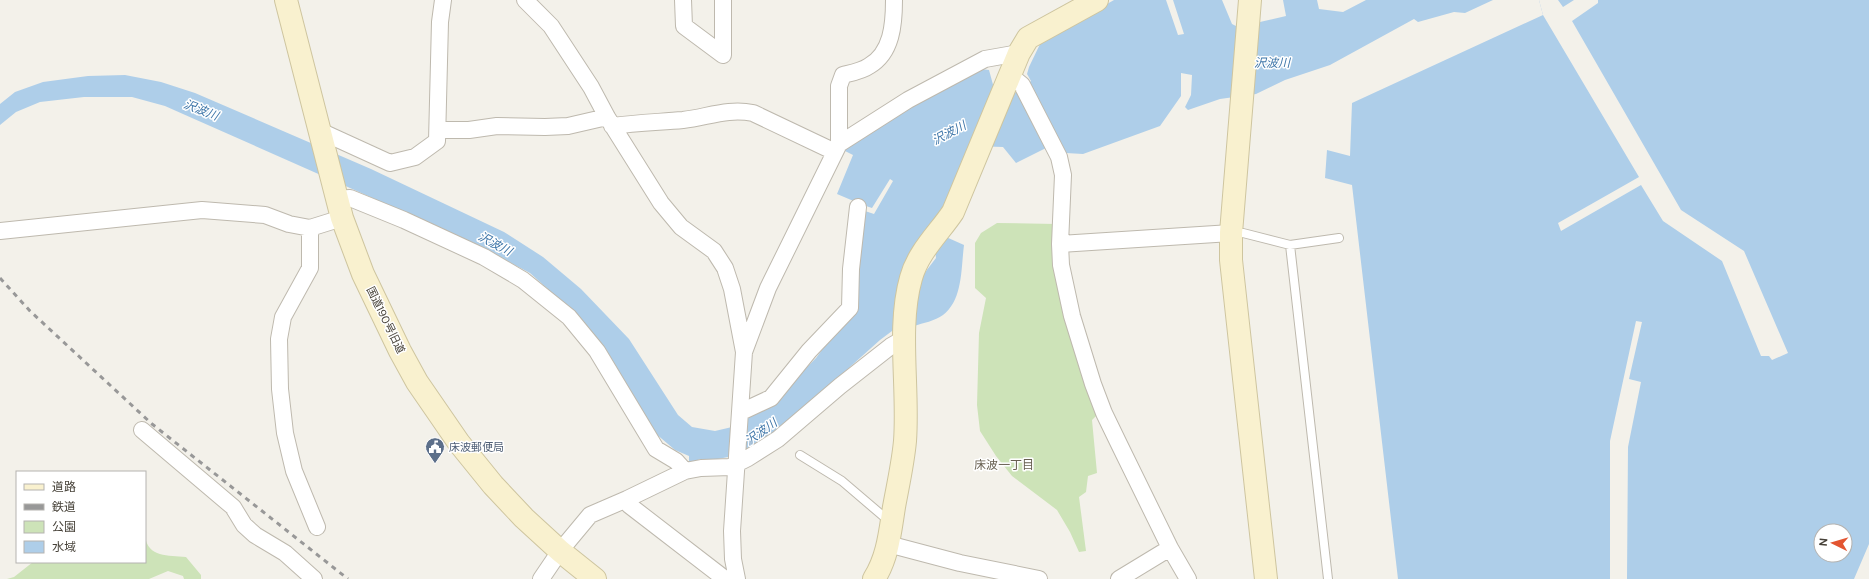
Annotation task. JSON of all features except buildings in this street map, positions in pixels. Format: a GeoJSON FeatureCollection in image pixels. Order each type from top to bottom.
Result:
{"type":"FeatureCollection","features":[{"type":"Feature","properties":{"kind":"street","name":"国道190号旧道"},"geometry":{"type":"LineString","coordinates":[[286,0],[338,200],[363,274],[400,351],[418,382],[459,443],[493,485],[524,518],[560,551],[595,579]]}},
{"type":"Feature","properties":{"kind":"street"},"geometry":{"type":"LineString","coordinates":[[321,135],[390,163],[415,156],[426,150],[437,141],[439,58],[443,0]]}},
{"type":"Feature","properties":{"kind":"street"},"geometry":{"type":"LineString","coordinates":[[525,0],[551,26],[591,87],[610,121],[661,203],[681,227],[714,252],[725,268],[732,289],[744,352],[732,538],[733,559],[737,579]]}},
{"type":"Feature","properties":{"kind":"street"},"geometry":{"type":"LineString","coordinates":[[683,0],[684,26],[723,55],[722,0]]}},
{"type":"Feature","properties":{"kind":"street"},"geometry":{"type":"LineString","coordinates":[[744,352],[768,288],[837,148],[839,86],[842,75],[869,67],[880,57],[891,38],[894,22],[894,0]]}},
{"type":"Feature","properties":{"kind":"street"},"geometry":{"type":"LineString","coordinates":[[874,579],[882,566],[888,544],[905,441],[905,301],[911,276],[928,246],[942,229],[953,212],[979,149],[1012,85],[1019,54],[1028,38],[1097,0]]}},
{"type":"Feature","properties":{"kind":"street"},"geometry":{"type":"LineString","coordinates":[[1249,9],[1231,233],[1231,260],[1234,302],[1266,579]]}},
{"type":"Feature","properties":{"kind":"street"},"geometry":{"type":"LineString","coordinates":[[837,148],[908,100],[985,59],[1019,54]]}},
{"type":"Feature","properties":{"kind":"street"},"geometry":{"type":"LineString","coordinates":[[1012,85],[1041,124],[1059,157],[1063,175],[1060,244],[1061,265],[1072,316],[1093,384],[1104,413],[1170,548],[1188,579]]}},
{"type":"Feature","properties":{"kind":"street"},"geometry":{"type":"LineString","coordinates":[[438,130],[469,130],[497,126],[568,126],[610,121],[684,120],[721,112],[741,111],[753,113],[837,148]]}},
{"type":"Feature","properties":{"kind":"street"},"geometry":{"type":"LineString","coordinates":[[318,527],[294,471],[285,433],[280,389],[279,339],[282,317],[310,268],[310,228],[338,200],[350,198],[404,220],[484,257],[523,280],[569,317],[597,351],[656,449],[681,466],[701,468],[730,467],[737,461],[778,439],[840,386],[891,346],[905,338]]}},
{"type":"Feature","properties":{"kind":"street"},"geometry":{"type":"LineString","coordinates":[[741,415],[771,398],[809,351],[850,308],[850,269],[858,207]]}},
{"type":"Feature","properties":{"kind":"street"},"geometry":{"type":"LineString","coordinates":[[0,231],[202,210],[265,215],[289,224],[310,228]]}},
{"type":"Feature","properties":{"kind":"street"},"geometry":{"type":"LineString","coordinates":[[1060,244],[1231,233]]}},
{"type":"Feature","properties":{"kind":"street"},"geometry":{"type":"LineString","coordinates":[[142,430],[233,507],[244,525],[255,535],[285,553],[314,579]]}},
{"type":"Feature","properties":{"kind":"street"},"geometry":{"type":"LineString","coordinates":[[541,579],[560,551],[590,515],[627,499],[681,466]]}},
{"type":"Feature","properties":{"kind":"street"},"geometry":{"type":"LineString","coordinates":[[627,499],[629,505],[725,579]]}},
{"type":"Feature","properties":{"kind":"street"},"geometry":{"type":"LineString","coordinates":[[888,544],[960,563],[1040,579]]}},
{"type":"Feature","properties":{"kind":"street"},"geometry":{"type":"LineString","coordinates":[[1119,579],[1170,548]]}},
{"type":"Feature","properties":{"kind":"lane"},"geometry":{"type":"LineString","coordinates":[[1231,233],[1243,233],[1290,245],[1339,238]]}},
{"type":"Feature","properties":{"kind":"lane"},"geometry":{"type":"LineString","coordinates":[[1290,245],[1328,579]]}},
{"type":"Feature","properties":{"kind":"lane"},"geometry":{"type":"LineString","coordinates":[[800,455],[842,481],[883,516],[893,518]]}},
{"type":"Feature","properties":{"kind":"green space"},"geometry":{"type":"Polygon","coordinates":[[[997,223],[1056,224],[1099,413],[1092,420],[1097,473],[1088,476],[1086,492],[1079,497],[1086,551],[1079,552],[1070,532],[1057,510],[1012,476],[996,456],[980,431],[977,405],[979,333],[986,298],[975,288],[975,243],[981,233],[997,223]]]}},
{"type":"Feature","properties":{"kind":"green space"},"geometry":{"type":"Polygon","coordinates":[[[146,540],[150,548],[155,552],[166,555],[186,557],[201,575],[201,579],[184,579],[183,576],[168,571],[149,579],[7,579],[14,577],[32,563],[146,563],[146,540]]]}},
{"type":"Feature","properties":{"kind":"water","name":"沢波川"},"geometry":{"type":"Polygon","coordinates":[[[1114,0],[1166,0],[1178,35],[1184,34],[1173,0],[1222,0],[1232,24],[1238,27],[1286,16],[1283,0],[1317,0],[1319,9],[1343,12],[1366,0],[1493,0],[1465,13],[1454,12],[1418,22],[1414,19],[1330,65],[1285,80],[1256,94],[1220,99],[1188,110],[1185,107],[1191,95],[1192,75],[1181,73],[1181,96],[1160,126],[1083,154],[1066,153],[1048,118],[1035,124],[1046,148],[1016,163],[1003,147],[973,146],[946,237],[964,245],[960,283],[958,292],[950,309],[936,319],[914,326],[918,294],[923,275],[936,258],[935,249],[896,328],[880,340],[773,436],[728,457],[718,459],[700,459],[689,464],[689,456],[675,450],[655,433],[610,356],[570,309],[530,273],[463,238],[165,106],[132,97],[84,97],[40,102],[16,112],[0,125],[0,104],[15,92],[43,82],[88,76],[125,75],[161,82],[195,93],[371,169],[504,232],[543,257],[581,289],[629,339],[678,415],[692,427],[715,431],[732,427],[767,408],[816,358],[855,305],[863,205],[837,194],[853,155],[843,150],[917,102],[981,69],[989,70],[995,92],[1008,98],[1031,81],[1027,74],[1041,42],[1114,0]]]}},
{"type":"Feature","properties":{"kind":"water"},"geometry":{"type":"Polygon","coordinates":[[[1539,0],[1869,0],[1869,579],[1398,579],[1352,185],[1325,178],[1327,150],[1350,156],[1352,103],[1543,15],[1539,0]]]}},
{"type":"Feature","properties":{"kind":"pier"},"geometry":{"type":"Polygon","coordinates":[[[1539,0],[1558,0],[1563,7],[1574,0],[1598,0],[1598,3],[1572,21],[1681,210],[1744,251],[1788,353],[1772,360],[1769,356],[1761,356],[1722,261],[1663,221],[1641,185],[1561,231],[1558,223],[1639,177],[1543,15],[1539,0]]]}},
{"type":"Feature","properties":{"kind":"pier"},"geometry":{"type":"Polygon","coordinates":[[[890,179],[893,181],[874,214],[862,210],[863,205],[872,208],[890,179]]]}},
{"type":"Feature","properties":{"kind":"pier"},"geometry":{"type":"Polygon","coordinates":[[[1636,321],[1642,322],[1629,379],[1641,382],[1628,447],[1627,579],[1610,579],[1610,441],[1636,321]]]}},
{"type":"Feature","properties":{"kind":"pier"},"geometry":{"type":"Polygon","coordinates":[[[1869,544],[1869,579],[1854,579],[1869,544]]]}},
{"type":"Feature","properties":{"kind":"railway"},"geometry":{"type":"LineString","coordinates":[[0,278],[30,311],[152,424],[348,579]]}},
{"type":"Feature","properties":{"kind":"place","name":"床波郵便局"},"geometry":{"type":"Point","coordinates":[435,464]}},
{"type":"Feature","properties":{"kind":"district","name":"床波一丁目"},"geometry":{"type":"Point","coordinates":[1004,465]}}]}
